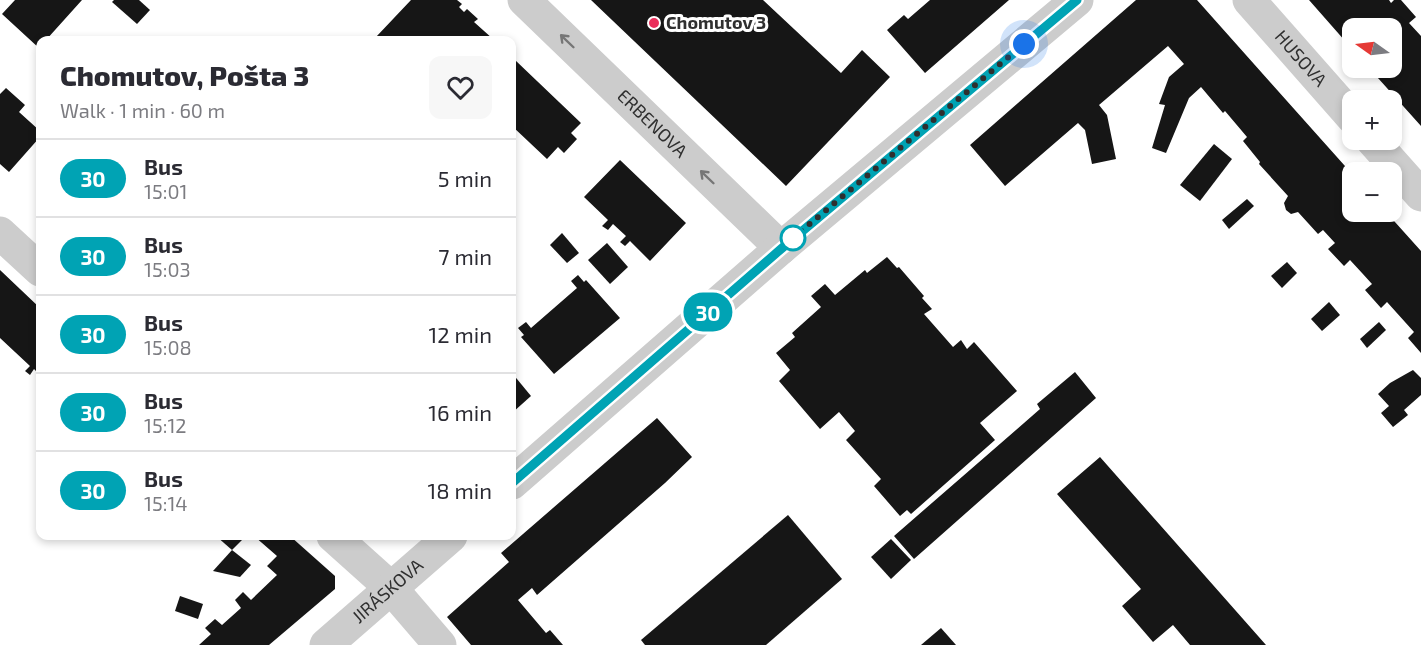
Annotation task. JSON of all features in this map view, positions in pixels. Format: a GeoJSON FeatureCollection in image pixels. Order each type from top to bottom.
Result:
{"type":"FeatureCollection","features":[{"type":"Feature","properties":{"kind":"street","name":"ERBENOVA"},"geometry":{"type":"LineString","coordinates":[[524,0],[781,249]]}},
{"type":"Feature","properties":{"kind":"street"},"geometry":{"type":"LineString","coordinates":[[516,480],[781,249],[1077,0]]}},
{"type":"Feature","properties":{"kind":"street","name":"HUSOVA"},"geometry":{"type":"LineString","coordinates":[[1249,0],[1342,106]]}},
{"type":"Feature","properties":{"kind":"street"},"geometry":{"type":"LineString","coordinates":[[1381,150],[1421,195]]}},
{"type":"Feature","properties":{"kind":"street"},"geometry":{"type":"LineString","coordinates":[[0,233],[36,266]]}},
{"type":"Feature","properties":{"kind":"street"},"geometry":{"type":"LineString","coordinates":[[337,540],[390,588],[440,645]]}},
{"type":"Feature","properties":{"kind":"street","name":"JIRÁSKOVA"},"geometry":{"type":"LineString","coordinates":[[326,645],[446,540]]}},
{"type":"Feature","properties":{"kind":"building"},"geometry":{"type":"Polygon","coordinates":[[[15,0],[82,0],[50,36],[36,36],[36,45],[2,14],[15,0]]]}},
{"type":"Feature","properties":{"kind":"building"},"geometry":{"type":"Polygon","coordinates":[[[114,0],[139,0],[150,10],[137,24],[112,2],[114,0]]]}},
{"type":"Feature","properties":{"kind":"building"},"geometry":{"type":"Polygon","coordinates":[[[411,0],[457,0],[462,4],[459,7],[464,12],[467,9],[478,19],[474,22],[490,36],[377,36],[411,0]]]}},
{"type":"Feature","properties":{"kind":"building"},"geometry":{"type":"Polygon","coordinates":[[[591,0],[763,0],[841,73],[862,50],[890,77],[786,186],[591,0]]]}},
{"type":"Feature","properties":{"kind":"building"},"geometry":{"type":"Polygon","coordinates":[[[930,0],[1009,0],[925,73],[887,30],[904,15],[908,19],[930,0]]]}},
{"type":"Feature","properties":{"kind":"building"},"geometry":{"type":"Polygon","coordinates":[[[1136,0],[1197,0],[1342,163],[1342,222],[1395,222],[1421,251],[1421,353],[1408,338],[1414,332],[1387,302],[1381,308],[1365,290],[1372,284],[1350,260],[1344,266],[1328,249],[1335,243],[1323,230],[1318,234],[1298,212],[1291,214],[1286,210],[1284,203],[1288,196],[1259,164],[1260,162],[1243,141],[1247,137],[1201,87],[1189,98],[1166,153],[1152,148],[1165,105],[1159,104],[1169,77],[1184,64],[1168,46],[1099,105],[1107,115],[1116,159],[1092,164],[1085,130],[1078,123],[1005,186],[970,145],[1136,0]]]}},
{"type":"Feature","properties":{"kind":"building"},"geometry":{"type":"Polygon","coordinates":[[[1309,0],[1389,0],[1391,3],[1394,0],[1401,0],[1416,17],[1409,23],[1421,36],[1421,126],[1402,105],[1402,90],[1389,90],[1378,78],[1402,78],[1402,18],[1342,18],[1342,38],[1309,0]]]}},
{"type":"Feature","properties":{"kind":"building"},"geometry":{"type":"Polygon","coordinates":[[[516,61],[581,123],[571,133],[577,139],[564,153],[558,147],[547,159],[516,130],[516,61]]]}},
{"type":"Feature","properties":{"kind":"building"},"geometry":{"type":"Polygon","coordinates":[[[6,88],[25,105],[19,112],[36,127],[36,142],[9,172],[0,164],[0,94],[6,88]]]}},
{"type":"Feature","properties":{"kind":"building"},"geometry":{"type":"Polygon","coordinates":[[[1214,144],[1232,159],[1200,201],[1180,185],[1214,144]]]}},
{"type":"Feature","properties":{"kind":"building"},"geometry":{"type":"Polygon","coordinates":[[[620,160],[686,223],[650,261],[630,241],[625,246],[620,242],[626,236],[613,224],[608,230],[602,226],[608,220],[584,197],[620,160]]]}},
{"type":"Feature","properties":{"kind":"building"},"geometry":{"type":"Polygon","coordinates":[[[1247,199],[1254,206],[1229,229],[1222,220],[1247,199]]]}},
{"type":"Feature","properties":{"kind":"building"},"geometry":{"type":"Polygon","coordinates":[[[562,233],[579,253],[567,263],[550,245],[562,233]]]}},
{"type":"Feature","properties":{"kind":"building"},"geometry":{"type":"Polygon","coordinates":[[[607,243],[628,267],[610,284],[588,260],[607,243]]]}},
{"type":"Feature","properties":{"kind":"building"},"geometry":{"type":"Polygon","coordinates":[[[887,257],[897,268],[899,267],[924,296],[922,298],[932,309],[924,314],[953,347],[961,340],[967,349],[974,342],[1017,391],[980,423],[995,440],[911,514],[907,510],[900,516],[874,486],[881,479],[846,440],[855,431],[839,412],[820,429],[779,381],[790,370],[776,353],[795,337],[792,333],[821,307],[811,296],[825,284],[835,295],[865,270],[867,273],[887,257]]]}},
{"type":"Feature","properties":{"kind":"building"},"geometry":{"type":"Polygon","coordinates":[[[1287,262],[1297,273],[1282,288],[1271,276],[1287,262]]]}},
{"type":"Feature","properties":{"kind":"building"},"geometry":{"type":"Polygon","coordinates":[[[0,270],[36,304],[36,371],[34,369],[30,375],[25,371],[30,366],[0,338],[0,270]]]}},
{"type":"Feature","properties":{"kind":"building"},"geometry":{"type":"Polygon","coordinates":[[[578,275],[584,282],[586,280],[620,318],[554,374],[521,337],[524,335],[518,328],[526,322],[531,328],[577,288],[571,281],[578,275]]]}},
{"type":"Feature","properties":{"kind":"building"},"geometry":{"type":"Polygon","coordinates":[[[1329,302],[1340,315],[1322,331],[1311,319],[1329,302]]]}},
{"type":"Feature","properties":{"kind":"building"},"geometry":{"type":"Polygon","coordinates":[[[1379,322],[1386,330],[1367,348],[1360,339],[1379,322]]]}},
{"type":"Feature","properties":{"kind":"building"},"geometry":{"type":"Polygon","coordinates":[[[1413,370],[1421,378],[1421,395],[1404,410],[1408,415],[1393,427],[1381,413],[1389,406],[1378,394],[1390,383],[1413,370]]]}},
{"type":"Feature","properties":{"kind":"building"},"geometry":{"type":"Polygon","coordinates":[[[1075,372],[1096,398],[914,559],[894,536],[1040,409],[1037,404],[1075,372]]]}},
{"type":"Feature","properties":{"kind":"building"},"geometry":{"type":"Polygon","coordinates":[[[516,378],[531,396],[516,409],[516,378]]]}},
{"type":"Feature","properties":{"kind":"building"},"geometry":{"type":"Polygon","coordinates":[[[657,418],[692,457],[537,595],[532,588],[518,600],[546,633],[550,630],[563,645],[471,645],[447,617],[509,562],[501,553],[657,418]]]}},
{"type":"Feature","properties":{"kind":"building"},"geometry":{"type":"Polygon","coordinates":[[[1100,457],[1266,645],[1190,645],[1173,625],[1153,642],[1122,606],[1141,589],[1057,494],[1100,457]]]}},
{"type":"Feature","properties":{"kind":"building"},"geometry":{"type":"Polygon","coordinates":[[[788,515],[842,579],[766,645],[645,645],[641,640],[788,515]]]}},
{"type":"Feature","properties":{"kind":"building"},"geometry":{"type":"Polygon","coordinates":[[[891,539],[911,560],[891,579],[871,557],[891,539]]]}},
{"type":"Feature","properties":{"kind":"building"},"geometry":{"type":"Polygon","coordinates":[[[221,540],[242,540],[232,550],[221,540]]]}},
{"type":"Feature","properties":{"kind":"building"},"geometry":{"type":"Polygon","coordinates":[[[259,540],[294,540],[335,576],[335,589],[269,645],[199,645],[211,634],[205,628],[215,619],[222,625],[241,608],[235,600],[243,592],[251,600],[277,575],[267,566],[277,556],[259,540]]]}},
{"type":"Feature","properties":{"kind":"building"},"geometry":{"type":"Polygon","coordinates":[[[232,550],[251,565],[240,577],[213,571],[232,550]]]}},
{"type":"Feature","properties":{"kind":"building"},"geometry":{"type":"Polygon","coordinates":[[[180,596],[203,604],[198,619],[175,611],[180,596]]]}},
{"type":"Feature","properties":{"kind":"building"},"geometry":{"type":"Polygon","coordinates":[[[941,628],[956,645],[921,645],[941,628]]]}},
{"type":"Feature","properties":{"kind":"bus line","name":"30"},"geometry":{"type":"LineString","coordinates":[[516,480],[781,249],[1077,0]]}},
{"type":"Feature","properties":{"kind":"place","name":"Chomutov 3"},"geometry":{"type":"Point","coordinates":[654,23]}},
{"type":"Feature","properties":{"kind":"route"},"geometry":{"type":"LineString","coordinates":[[793,238],[1024,44]]}}]}
